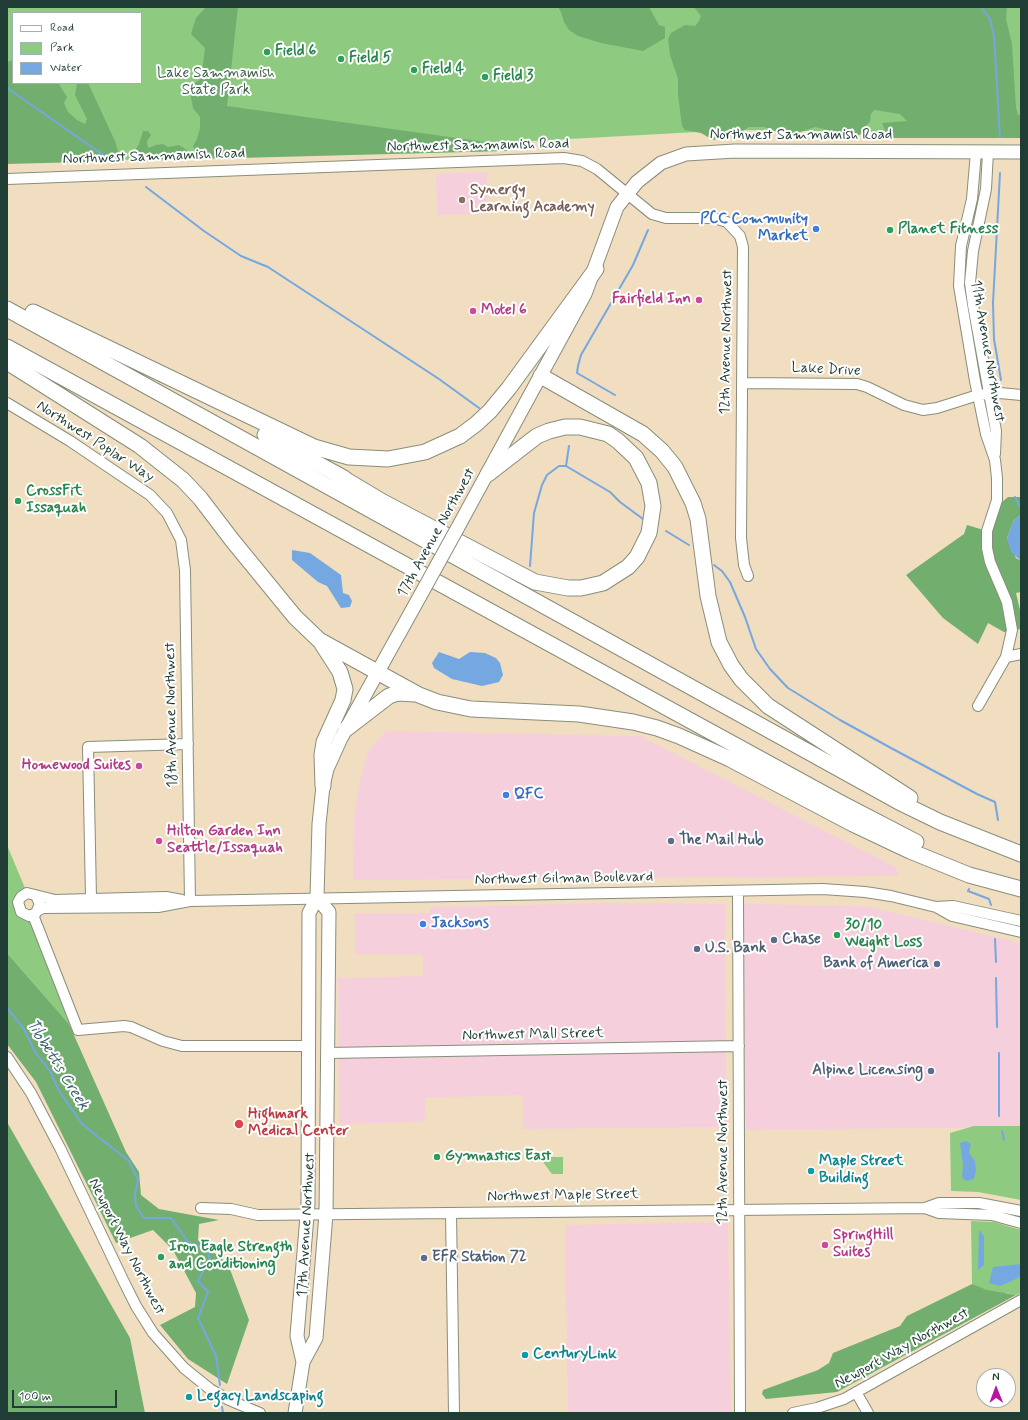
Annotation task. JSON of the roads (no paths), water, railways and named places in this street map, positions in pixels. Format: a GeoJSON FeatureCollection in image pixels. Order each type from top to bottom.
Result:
{"type":"FeatureCollection","features":[{"type":"Feature","properties":{"kind":"highway"},"geometry":{"type":"LineString","coordinates":[[7,299],[291,437],[325,451],[362,459],[388,459],[407,457],[425,452],[449,442],[476,424],[490,412],[596,269]]}},
{"type":"Feature","properties":{"kind":"highway"},"geometry":{"type":"LineString","coordinates":[[7,309],[899,802],[989,842],[1021,854]]}},
{"type":"Feature","properties":{"kind":"highway"},"geometry":{"type":"LineString","coordinates":[[97,344],[336,474],[383,502],[534,582],[568,588],[581,588],[603,583],[628,567],[637,557],[649,533],[653,506],[650,489],[642,468],[628,449],[608,434],[580,427],[565,428],[537,436],[488,474]]}},
{"type":"Feature","properties":{"kind":"highway"},"geometry":{"type":"LineString","coordinates":[[7,347],[878,824],[950,857],[1021,883]]}},
{"type":"Feature","properties":{"kind":"highway"},"geometry":{"type":"LineString","coordinates":[[7,362],[140,446],[178,476],[200,498],[295,617],[319,640],[340,672],[345,689],[343,700],[324,742],[322,755],[323,786]]}},
{"type":"Feature","properties":{"kind":"highway"},"geometry":{"type":"LineString","coordinates":[[542,376],[643,434],[662,451],[675,467],[693,503],[698,519],[709,602],[719,642],[731,665],[753,693],[768,706],[909,798],[989,842]]}},
{"type":"Feature","properties":{"kind":"highway"},"geometry":{"type":"LineString","coordinates":[[319,640],[377,673],[419,695],[437,702],[471,709],[579,714],[633,722],[657,728],[679,736],[730,759],[853,824],[910,851],[969,875],[1021,888]]}},
{"type":"Feature","properties":{"kind":"highway"},"geometry":{"type":"LineString","coordinates":[[346,729],[389,696],[398,693],[419,695]]}},
{"type":"Feature","properties":{"kind":"main road","name":"Northwest Sammamish Road"},"geometry":{"type":"LineString","coordinates":[[626,194],[649,171],[661,163],[692,154],[743,151],[1021,152]]}},
{"type":"Feature","properties":{"kind":"main road","name":"17th Avenue Northwest"},"geometry":{"type":"LineString","coordinates":[[303,1362],[297,1336],[308,1214],[310,1046],[309,913],[317,898],[318,824],[323,786],[327,769],[346,729],[542,376],[585,294],[596,269],[613,216],[626,194]]}},
{"type":"Feature","properties":{"kind":"main road","name":"17th Avenue Northwest"},"geometry":{"type":"LineString","coordinates":[[295,1413],[303,1362],[316,1338],[326,1214],[329,912],[317,898]]}},
{"type":"Feature","properties":{"kind":"street","name":"11th Avenue Northwest"},"geometry":{"type":"LineString","coordinates":[[978,706],[1006,657],[1011,636],[1011,617],[1007,602],[990,562],[986,541],[987,532],[997,500],[995,460],[996,431],[970,283],[973,251],[986,189],[982,152]]}},
{"type":"Feature","properties":{"kind":"street","name":"11th Avenue Northwest"},"geometry":{"type":"LineString","coordinates":[[982,152],[961,246],[958,280],[986,434],[995,460]]}},
{"type":"Feature","properties":{"kind":"street","name":"Northwest Sammamish Road"},"geometry":{"type":"LineString","coordinates":[[7,179],[564,158],[590,165],[602,173],[626,194]]}},
{"type":"Feature","properties":{"kind":"street","name":"12th Avenue Northwest"},"geometry":{"type":"LineString","coordinates":[[626,194],[652,214],[666,218],[718,219],[727,222],[740,236],[743,247],[741,538],[744,565],[748,576]]}},
{"type":"Feature","properties":{"kind":"street","name":"Lake Drive"},"geometry":{"type":"LineString","coordinates":[[743,383],[856,384],[867,387],[904,405],[923,410],[937,408],[978,395],[1021,395]]}},
{"type":"Feature","properties":{"kind":"street","name":"Northwest Poplar Way"},"geometry":{"type":"LineString","coordinates":[[7,404],[128,478],[160,505],[177,529]]}},
{"type":"Feature","properties":{"kind":"street","name":"18th Avenue Northwest"},"geometry":{"type":"LineString","coordinates":[[177,529],[181,540],[184,558],[190,901]]}},
{"type":"Feature","properties":{"kind":"street"},"geometry":{"type":"LineString","coordinates":[[1006,657],[1021,654]]}},
{"type":"Feature","properties":{"kind":"street"},"geometry":{"type":"LineString","coordinates":[[91,898],[88,747],[188,744]]}},
{"type":"Feature","properties":{"kind":"street","name":"Northwest Gilman Boulevard"},"geometry":{"type":"LineString","coordinates":[[36,912],[43,908],[158,906],[190,901],[823,889],[865,892],[891,896],[936,907],[952,916],[1021,932]]}},
{"type":"Feature","properties":{"kind":"street","name":"12th Avenue Northwest"},"geometry":{"type":"LineString","coordinates":[[738,891],[740,1413]]}},
{"type":"Feature","properties":{"kind":"street"},"geometry":{"type":"LineString","coordinates":[[36,912],[26,915],[21,912],[18,902],[24,894],[31,893],[36,896],[40,904],[36,912],[78,1030],[124,1026],[131,1027],[163,1041],[182,1046],[310,1046]]}},
{"type":"Feature","properties":{"kind":"street","name":"Northwest Gilman Boulevard"},"geometry":{"type":"LineString","coordinates":[[36,896],[55,900],[166,897],[190,901]]}},
{"type":"Feature","properties":{"kind":"street","name":"Northwest Gilman Boulevard"},"geometry":{"type":"LineString","coordinates":[[936,907],[953,906],[1021,921]]}},
{"type":"Feature","properties":{"kind":"street","name":"Northwest Mall Street"},"geometry":{"type":"LineString","coordinates":[[328,1053],[739,1046]]}},
{"type":"Feature","properties":{"kind":"street","name":"Newport Way Northwest"},"geometry":{"type":"LineString","coordinates":[[7,1056],[32,1093],[136,1306],[153,1333],[184,1368],[210,1389],[229,1400],[260,1413]]}},
{"type":"Feature","properties":{"kind":"street","name":"Northwest Maple Street"},"geometry":{"type":"LineString","coordinates":[[925,1208],[939,1202],[979,1202],[1021,1211]]}},
{"type":"Feature","properties":{"kind":"street","name":"Northwest Maple Street"},"geometry":{"type":"LineString","coordinates":[[201,1208],[231,1209],[258,1215],[925,1208],[939,1213],[992,1215],[1021,1223]]}},
{"type":"Feature","properties":{"kind":"street"},"geometry":{"type":"LineString","coordinates":[[451,1213],[454,1413]]}},
{"type":"Feature","properties":{"kind":"street","name":"Newport Way Northwest"},"geometry":{"type":"LineString","coordinates":[[793,1413],[822,1407],[856,1392],[1021,1300]]}},
{"type":"Feature","properties":{"kind":"street"},"geometry":{"type":"LineString","coordinates":[[856,1392],[868,1413]]}},
{"type":"Feature","properties":{"kind":"water"},"geometry":{"type":"Polygon","coordinates":[[[1021,515],[1021,561],[1011,552],[1007,538],[1014,520],[1021,515]]]}},
{"type":"Feature","properties":{"kind":"water"},"geometry":{"type":"Polygon","coordinates":[[[292,550],[310,553],[341,575],[343,593],[349,595],[352,601],[350,607],[341,608],[327,586],[318,582],[292,560],[292,550]]]}},
{"type":"Feature","properties":{"kind":"water"},"geometry":{"type":"Polygon","coordinates":[[[439,652],[459,659],[470,652],[485,653],[496,658],[500,663],[503,675],[499,682],[482,686],[452,679],[434,668],[432,663],[439,652]]]}},
{"type":"Feature","properties":{"kind":"water"},"geometry":{"type":"Polygon","coordinates":[[[966,1141],[971,1144],[969,1153],[975,1161],[976,1171],[974,1179],[967,1181],[962,1178],[963,1165],[960,1143],[966,1141]]]}},
{"type":"Feature","properties":{"kind":"water"},"geometry":{"type":"Polygon","coordinates":[[[979,1230],[984,1236],[984,1265],[978,1270],[979,1230]]]}},
{"type":"Feature","properties":{"kind":"water"},"geometry":{"type":"Polygon","coordinates":[[[1021,1264],[1021,1276],[1000,1286],[989,1283],[993,1267],[1021,1264]]]}},
{"type":"Feature","properties":{"kind":"waterway"},"geometry":{"type":"LineString","coordinates":[[981,7],[990,19],[994,36],[1000,137]]}},
{"type":"Feature","properties":{"kind":"waterway"},"geometry":{"type":"LineString","coordinates":[[7,88],[109,159]]}},
{"type":"Feature","properties":{"kind":"waterway"},"geometry":{"type":"LineString","coordinates":[[1000,173],[993,303],[994,339],[1001,380]]}},
{"type":"Feature","properties":{"kind":"waterway"},"geometry":{"type":"LineString","coordinates":[[146,187],[204,231],[241,256],[268,267],[439,379],[479,408]]}},
{"type":"Feature","properties":{"kind":"waterway"},"geometry":{"type":"LineString","coordinates":[[615,395],[577,373],[578,366],[581,355],[633,265],[648,230]]}},
{"type":"Feature","properties":{"kind":"waterway"},"geometry":{"type":"LineString","coordinates":[[566,466],[569,446]]}},
{"type":"Feature","properties":{"kind":"waterway"},"geometry":{"type":"LineString","coordinates":[[530,566],[534,513],[542,485],[547,475],[559,466],[566,466],[610,492],[620,502],[643,519]]}},
{"type":"Feature","properties":{"kind":"waterway"},"geometry":{"type":"LineString","coordinates":[[1015,497],[1021,508]]}},
{"type":"Feature","properties":{"kind":"waterway"},"geometry":{"type":"LineString","coordinates":[[666,531],[689,545]]}},
{"type":"Feature","properties":{"kind":"waterway"},"geometry":{"type":"LineString","coordinates":[[714,565],[722,571],[730,582],[745,617],[756,649],[770,669],[788,688],[840,720],[977,794],[995,802],[998,820]]}},
{"type":"Feature","properties":{"kind":"waterway"},"geometry":{"type":"LineString","coordinates":[[969,889],[968,891],[989,899],[991,905]]}},
{"type":"Feature","properties":{"kind":"waterway"},"geometry":{"type":"LineString","coordinates":[[995,939],[996,962]]}},
{"type":"Feature","properties":{"kind":"waterway"},"geometry":{"type":"LineString","coordinates":[[996,978],[997,1027]]}},
{"type":"Feature","properties":{"kind":"waterway","name":"Tibbetts Creek"},"geometry":{"type":"LineString","coordinates":[[7,1008],[24,1029],[35,1052],[50,1071],[59,1091],[82,1124],[129,1161],[138,1180],[135,1194],[136,1206],[144,1218],[171,1218],[188,1242],[207,1250],[210,1259],[198,1281],[208,1292],[198,1318],[216,1356],[220,1385]]}},
{"type":"Feature","properties":{"kind":"waterway"},"geometry":{"type":"LineString","coordinates":[[999,1053],[999,1116]]}},
{"type":"Feature","properties":{"kind":"waterway"},"geometry":{"type":"LineString","coordinates":[[1002,1131],[1004,1140]]}},
{"type":"Feature","properties":{"kind":"waterway","name":"Tibbetts Creek"},"geometry":{"type":"LineString","coordinates":[[222,1407],[223,1413]]}},
{"type":"Feature","properties":{"kind":"place","name":"Field 6"},"geometry":{"type":"Point","coordinates":[267,52]}},
{"type":"Feature","properties":{"kind":"place","name":"Field 5"},"geometry":{"type":"Point","coordinates":[341,59]}},
{"type":"Feature","properties":{"kind":"place","name":"Field 4"},"geometry":{"type":"Point","coordinates":[414,70]}},
{"type":"Feature","properties":{"kind":"place","name":"Field 3"},"geometry":{"type":"Point","coordinates":[485,77]}},
{"type":"Feature","properties":{"kind":"place","name":"Synergy Learning Academy"},"geometry":{"type":"Point","coordinates":[462,200]}},
{"type":"Feature","properties":{"kind":"place","name":"PCC Community Market"},"geometry":{"type":"Point","coordinates":[816,229]}},
{"type":"Feature","properties":{"kind":"place","name":"Planet Fitness"},"geometry":{"type":"Point","coordinates":[890,230]}},
{"type":"Feature","properties":{"kind":"place","name":"Fairfield Inn"},"geometry":{"type":"Point","coordinates":[699,300]}},
{"type":"Feature","properties":{"kind":"place","name":"Motel 6"},"geometry":{"type":"Point","coordinates":[473,311]}},
{"type":"Feature","properties":{"kind":"place","name":"CrossFit Issaquah"},"geometry":{"type":"Point","coordinates":[18,501]}},
{"type":"Feature","properties":{"kind":"place","name":"Homewood Suites"},"geometry":{"type":"Point","coordinates":[139,766]}},
{"type":"Feature","properties":{"kind":"place","name":"QFC"},"geometry":{"type":"Point","coordinates":[506,795]}},
{"type":"Feature","properties":{"kind":"place","name":"Hilton Garden Inn Seattle/Issaquah"},"geometry":{"type":"Point","coordinates":[159,841]}},
{"type":"Feature","properties":{"kind":"place","name":"The Mail Hub"},"geometry":{"type":"Point","coordinates":[671,841]}},
{"type":"Feature","properties":{"kind":"place","name":"Jacksons"},"geometry":{"type":"Point","coordinates":[423,924]}},
{"type":"Feature","properties":{"kind":"place","name":"30/10 Weight Loss"},"geometry":{"type":"Point","coordinates":[837,935]}},
{"type":"Feature","properties":{"kind":"place","name":"Chase"},"geometry":{"type":"Point","coordinates":[774,940]}},
{"type":"Feature","properties":{"kind":"place","name":"U.S. Bank"},"geometry":{"type":"Point","coordinates":[697,949]}},
{"type":"Feature","properties":{"kind":"place","name":"Bank of America"},"geometry":{"type":"Point","coordinates":[937,964]}},
{"type":"Feature","properties":{"kind":"place","name":"Alpine Licensing"},"geometry":{"type":"Point","coordinates":[931,1071]}},
{"type":"Feature","properties":{"kind":"place","name":"Highmark Medical Center"},"geometry":{"type":"Point","coordinates":[239,1124]}},
{"type":"Feature","properties":{"kind":"place","name":"Gymnastics East"},"geometry":{"type":"Point","coordinates":[437,1157]}},
{"type":"Feature","properties":{"kind":"place","name":"Maple Street Building"},"geometry":{"type":"Point","coordinates":[811,1171]}},
{"type":"Feature","properties":{"kind":"place","name":"SpringHill Suites"},"geometry":{"type":"Point","coordinates":[825,1245]}},
{"type":"Feature","properties":{"kind":"place","name":"Iron Eagle Strength and Conditioning"},"geometry":{"type":"Point","coordinates":[161,1257]}},
{"type":"Feature","properties":{"kind":"place","name":"EFR Station 72"},"geometry":{"type":"Point","coordinates":[424,1258]}},
{"type":"Feature","properties":{"kind":"place","name":"CenturyLink"},"geometry":{"type":"Point","coordinates":[525,1355]}},
{"type":"Feature","properties":{"kind":"place","name":"Legacy Landscaping"},"geometry":{"type":"Point","coordinates":[189,1397]}},
{"type":"Feature","properties":{"kind":"park label","name":"Lake Sammamish State Park"},"geometry":{"type":"Point","coordinates":[216,82]}}]}
